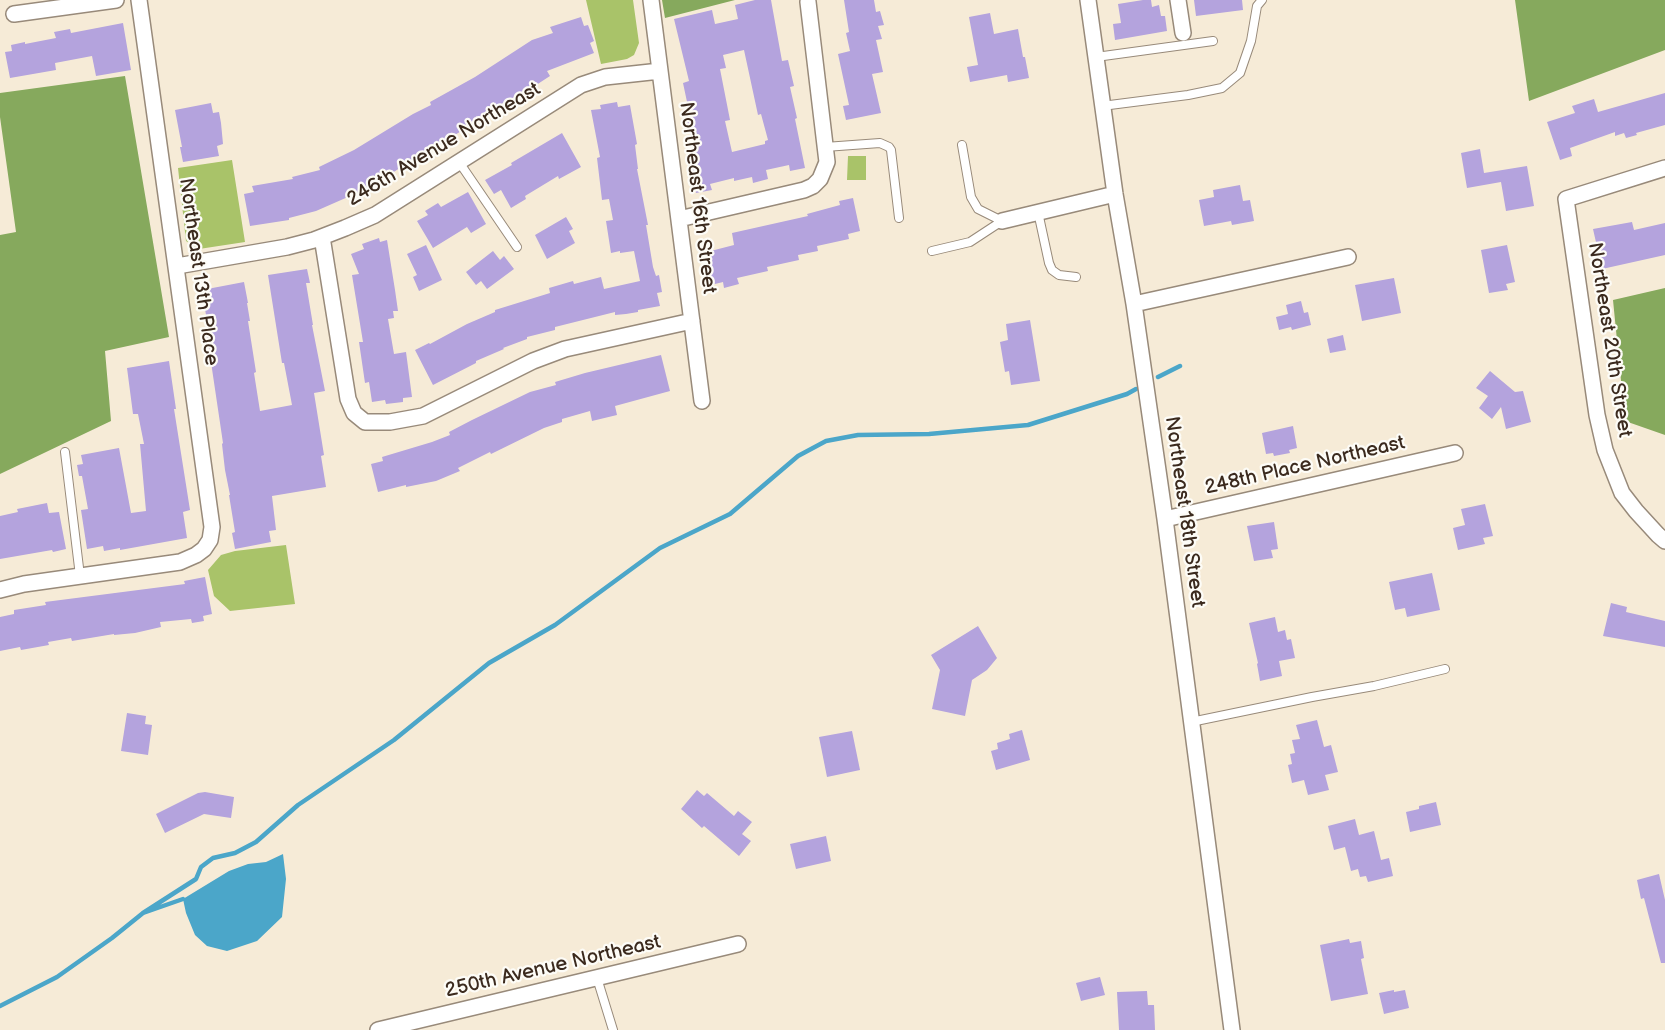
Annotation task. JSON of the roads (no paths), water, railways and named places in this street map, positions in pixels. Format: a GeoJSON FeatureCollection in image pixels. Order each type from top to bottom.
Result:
{"type":"FeatureCollection","features":[{"type":"Feature","properties":{"kind":"street"},"geometry":{"type":"LineString","coordinates":[[14,14],[116,0]]}},
{"type":"Feature","properties":{"kind":"street","name":"Northeast 13th Place"},"geometry":{"type":"LineString","coordinates":[[80,576],[180,562],[204,549],[210,540],[212,527],[139,0]]}},
{"type":"Feature","properties":{"kind":"street","name":"Northeast 16th Street"},"geometry":{"type":"LineString","coordinates":[[651,0],[702,401]]}},
{"type":"Feature","properties":{"kind":"street","name":"Northeast 18th Street"},"geometry":{"type":"LineString","coordinates":[[1088,0],[1165,519],[1232,1030]]}},
{"type":"Feature","properties":{"kind":"street"},"geometry":{"type":"LineString","coordinates":[[1178,0],[1183,33]]}},
{"type":"Feature","properties":{"kind":"street"},"geometry":{"type":"LineString","coordinates":[[678,219],[804,190],[813,186],[820,179],[827,162],[808,2]]}},
{"type":"Feature","properties":{"kind":"street","name":"246th Avenue Northeast"},"geometry":{"type":"LineString","coordinates":[[177,266],[287,247],[322,237],[375,215],[581,85],[604,77],[660,71]]}},
{"type":"Feature","properties":{"kind":"street","name":"Northeast 20th Street"},"geometry":{"type":"LineString","coordinates":[[1665,168],[1566,199],[1597,415],[1605,450],[1622,493],[1665,541]]}},
{"type":"Feature","properties":{"kind":"street"},"geometry":{"type":"LineString","coordinates":[[1002,220],[1115,194]]}},
{"type":"Feature","properties":{"kind":"street"},"geometry":{"type":"LineString","coordinates":[[322,237],[348,399],[354,413],[365,422],[390,422],[423,416],[533,361],[565,349],[692,321]]}},
{"type":"Feature","properties":{"kind":"street"},"geometry":{"type":"LineString","coordinates":[[1134,304],[1348,257]]}},
{"type":"Feature","properties":{"kind":"street","name":"248th Place Northeast"},"geometry":{"type":"LineString","coordinates":[[1165,519],[1455,453]]}},
{"type":"Feature","properties":{"kind":"street"},"geometry":{"type":"LineString","coordinates":[[0,590],[80,576]]}},
{"type":"Feature","properties":{"kind":"street","name":"250th Avenue Northeast"},"geometry":{"type":"LineString","coordinates":[[378,1030],[738,944]]}},
{"type":"Feature","properties":{"kind":"lane"},"geometry":{"type":"LineString","coordinates":[[1102,106],[1222,88],[1240,73],[1251,41],[1257,6],[1262,0]]}},
{"type":"Feature","properties":{"kind":"lane"},"geometry":{"type":"LineString","coordinates":[[1096,57],[1213,41]]}},
{"type":"Feature","properties":{"kind":"lane"},"geometry":{"type":"LineString","coordinates":[[825,147],[880,143],[889,147],[899,218]]}},
{"type":"Feature","properties":{"kind":"lane"},"geometry":{"type":"LineString","coordinates":[[932,251],[970,242],[1002,220],[978,208],[971,197],[962,145]]}},
{"type":"Feature","properties":{"kind":"lane"},"geometry":{"type":"LineString","coordinates":[[459,162],[517,247]]}},
{"type":"Feature","properties":{"kind":"lane"},"geometry":{"type":"LineString","coordinates":[[1038,212],[1052,270],[1059,275],[1076,277]]}},
{"type":"Feature","properties":{"kind":"lane"},"geometry":{"type":"LineString","coordinates":[[64,452],[80,576]]}},
{"type":"Feature","properties":{"kind":"lane"},"geometry":{"type":"LineString","coordinates":[[1191,722],[1374,686],[1445,669]]}},
{"type":"Feature","properties":{"kind":"lane"},"geometry":{"type":"LineString","coordinates":[[597,978],[613,1030]]}},
{"type":"Feature","properties":{"kind":"water"},"geometry":{"type":"Polygon","coordinates":[[[283,854],[286,879],[282,917],[257,941],[227,951],[207,946],[195,935],[183,899],[229,871],[248,864],[266,862],[283,854]]]}},
{"type":"Feature","properties":{"kind":"waterway"},"geometry":{"type":"LineString","coordinates":[[1158,377],[1180,366]]}},
{"type":"Feature","properties":{"kind":"waterway"},"geometry":{"type":"LineString","coordinates":[[143,913],[196,879],[201,867],[213,858],[235,853],[256,842],[298,805],[394,740],[489,663],[555,625],[660,548],[730,514],[798,456],[826,441],[858,435],[929,434],[1028,425],[1127,394],[1136,389]]}},
{"type":"Feature","properties":{"kind":"waterway"},"geometry":{"type":"LineString","coordinates":[[0,1006],[57,977],[143,913],[183,899]]}}]}
